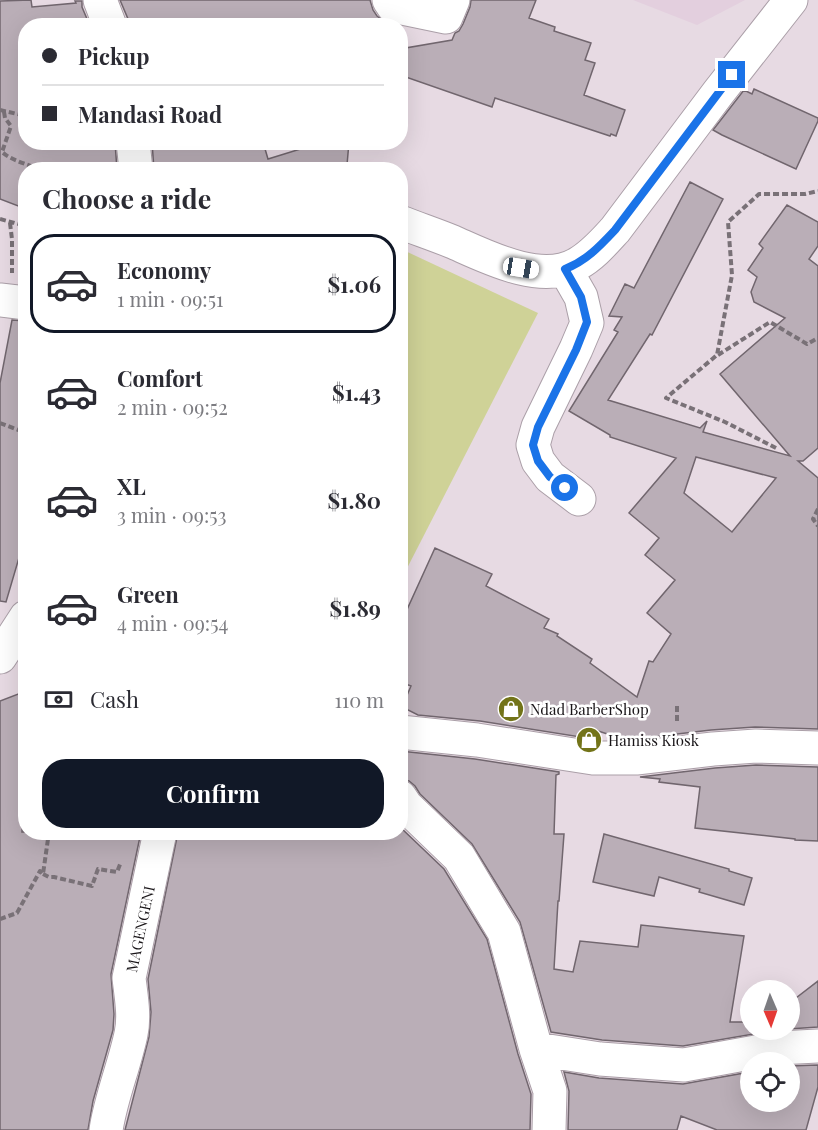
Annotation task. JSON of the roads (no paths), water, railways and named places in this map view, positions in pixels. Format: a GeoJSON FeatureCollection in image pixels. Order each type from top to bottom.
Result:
{"type":"FeatureCollection","features":[{"type":"Feature","properties":{"kind":"street"},"geometry":{"type":"LineString","coordinates":[[100,0],[108,18]]}},
{"type":"Feature","properties":{"kind":"street"},"geometry":{"type":"LineString","coordinates":[[389,0],[393,6],[446,17],[453,0]]}},
{"type":"Feature","properties":{"kind":"street"},"geometry":{"type":"LineString","coordinates":[[408,225],[490,259],[521,268],[546,272],[565,269],[577,264],[598,248],[615,230],[791,0]]}},
{"type":"Feature","properties":{"kind":"street"},"geometry":{"type":"LineString","coordinates":[[565,269],[581,297],[587,322],[576,350],[538,427],[533,445],[538,461],[550,477],[579,499]]}},
{"type":"Feature","properties":{"kind":"street"},"geometry":{"type":"LineString","coordinates":[[0,657],[18,629]]}},
{"type":"Feature","properties":{"kind":"street"},"geometry":{"type":"LineString","coordinates":[[408,733],[477,740],[592,758],[636,758],[756,746],[818,748]]}},
{"type":"Feature","properties":{"kind":"street"},"geometry":{"type":"LineString","coordinates":[[408,808],[459,857],[504,932],[550,1091],[549,1130]]}},
{"type":"Feature","properties":{"kind":"street","name":"MAGENGENI"},"geometry":{"type":"LineString","coordinates":[[106,1130],[109,1111],[132,1032],[129,978],[158,840]]}},
{"type":"Feature","properties":{"kind":"street"},"geometry":{"type":"LineString","coordinates":[[536,1049],[600,1059],[684,1065],[778,1048],[818,1046]]}},
{"type":"Feature","properties":{"kind":"place","name":"Ndad BarberShop"},"geometry":{"type":"Point","coordinates":[511,709]}},
{"type":"Feature","properties":{"kind":"place","name":"Hamiss Kiosk"},"geometry":{"type":"Point","coordinates":[589,740]}}]}
